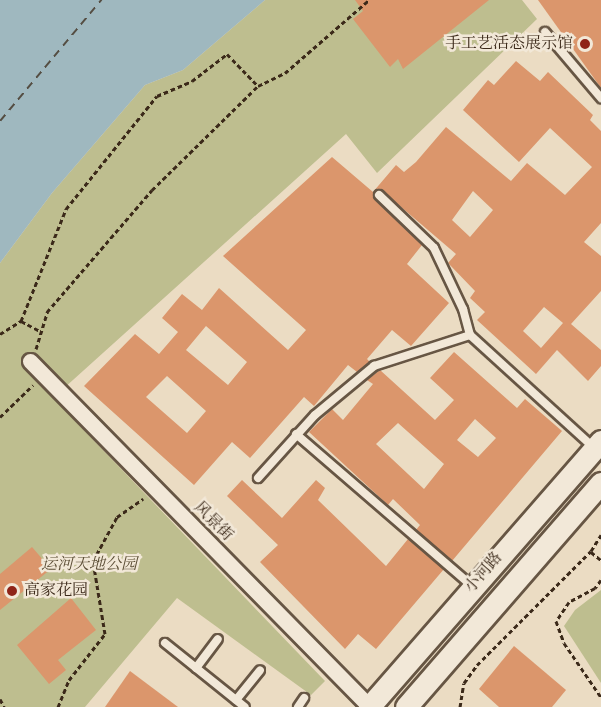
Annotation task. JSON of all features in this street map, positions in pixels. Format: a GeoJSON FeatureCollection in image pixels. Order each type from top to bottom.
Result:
{"type":"FeatureCollection","features":[{"type":"Feature","properties":{"kind":"main road","name":"小河路"},"geometry":{"type":"LineString","coordinates":[[369,707],[472,586],[598,445]]}},
{"type":"Feature","properties":{"kind":"main road","name":"小河路"},"geometry":{"type":"LineString","coordinates":[[406,707],[601,483]]}},
{"type":"Feature","properties":{"kind":"street","name":"风景街"},"geometry":{"type":"LineString","coordinates":[[30,361],[369,707]]}},
{"type":"Feature","properties":{"kind":"lane"},"geometry":{"type":"LineString","coordinates":[[545,32],[601,98]]}},
{"type":"Feature","properties":{"kind":"lane"},"geometry":{"type":"LineString","coordinates":[[380,195],[434,248],[463,309],[470,335],[598,445]]}},
{"type":"Feature","properties":{"kind":"lane"},"geometry":{"type":"LineString","coordinates":[[258,478],[296,434],[374,366],[470,335]]}},
{"type":"Feature","properties":{"kind":"lane"},"geometry":{"type":"LineString","coordinates":[[296,434],[472,586]]}},
{"type":"Feature","properties":{"kind":"lane"},"geometry":{"type":"LineString","coordinates":[[196,668],[218,639]]}},
{"type":"Feature","properties":{"kind":"lane"},"geometry":{"type":"LineString","coordinates":[[165,643],[245,707]]}},
{"type":"Feature","properties":{"kind":"lane"},"geometry":{"type":"LineString","coordinates":[[236,700],[260,670]]}},
{"type":"Feature","properties":{"kind":"lane"},"geometry":{"type":"LineString","coordinates":[[298,707],[304,698]]}},
{"type":"Feature","properties":{"kind":"path"},"geometry":{"type":"LineString","coordinates":[[30,361],[42,332],[46,312],[152,190],[258,86],[285,74],[369,0]]}},
{"type":"Feature","properties":{"kind":"path"},"geometry":{"type":"LineString","coordinates":[[0,333],[21,321],[66,209],[141,111],[157,96],[192,81],[227,54],[258,86]]}},
{"type":"Feature","properties":{"kind":"path"},"geometry":{"type":"LineString","coordinates":[[21,321],[42,332]]}},
{"type":"Feature","properties":{"kind":"path"},"geometry":{"type":"LineString","coordinates":[[0,417],[44,375]]}},
{"type":"Feature","properties":{"kind":"path"},"geometry":{"type":"LineString","coordinates":[[58,707],[69,680],[105,634],[93,561],[117,517],[147,496],[153,487]]}},
{"type":"Feature","properties":{"kind":"path"},"geometry":{"type":"LineString","coordinates":[[460,707],[464,683],[477,665],[591,551],[601,535]]}},
{"type":"Feature","properties":{"kind":"path"},"geometry":{"type":"LineString","coordinates":[[591,551],[601,560]]}},
{"type":"Feature","properties":{"kind":"path"},"geometry":{"type":"LineString","coordinates":[[601,580],[595,588],[569,602],[556,621],[564,644],[601,697]]}},
{"type":"Feature","properties":{"kind":"path"},"geometry":{"type":"LineString","coordinates":[[0,699],[4,707]]}},
{"type":"Feature","properties":{"kind":"green space","name":"运河天地公园"},"geometry":{"type":"Polygon","coordinates":[[[265,0],[522,0],[537,19],[377,173],[346,134],[53,398],[325,681],[311,695],[177,598],[85,707],[0,707],[0,263],[52,193],[145,85],[183,70],[265,0]]]}},
{"type":"Feature","properties":{"kind":"green space"},"geometry":{"type":"Polygon","coordinates":[[[601,590],[601,683],[564,626],[575,610],[601,590]]]}},
{"type":"Feature","properties":{"kind":"water"},"geometry":{"type":"Polygon","coordinates":[[[0,0],[265,0],[183,70],[145,85],[52,193],[0,263],[0,0]]]}},
{"type":"Feature","properties":{"kind":"building"},"geometry":{"type":"Polygon","coordinates":[[[355,0],[489,0],[403,69],[398,59],[390,67],[353,19],[363,11],[355,0]]]}},
{"type":"Feature","properties":{"kind":"building","name":"手工艺活态展示馆"},"geometry":{"type":"Polygon","coordinates":[[[538,0],[601,0],[601,88],[538,0]]]}},
{"type":"Feature","properties":{"kind":"building"},"geometry":{"type":"Polygon","coordinates":[[[516,61],[540,81],[548,72],[593,115],[590,120],[601,131],[601,223],[584,242],[601,256],[601,291],[571,324],[601,350],[601,366],[588,381],[557,350],[536,374],[477,320],[485,312],[470,298],[475,291],[448,263],[456,254],[380,189],[374,191],[374,199],[422,245],[407,264],[449,303],[411,346],[392,330],[367,359],[370,362],[357,372],[348,365],[314,406],[304,397],[250,458],[232,442],[194,485],[84,386],[135,334],[159,354],[178,332],[162,318],[182,294],[202,310],[219,288],[288,350],[306,330],[223,256],[332,157],[373,192],[396,165],[404,172],[416,162],[446,127],[511,181],[527,163],[565,195],[592,167],[550,128],[519,162],[463,110],[488,80],[494,85],[516,61]],[[473,191],[452,220],[470,237],[493,210],[473,191]],[[544,307],[523,331],[541,348],[563,323],[544,307]],[[206,326],[186,350],[228,385],[247,362],[206,326]],[[167,376],[146,397],[187,433],[206,411],[167,376]]]}},
{"type":"Feature","properties":{"kind":"building"},"geometry":{"type":"Polygon","coordinates":[[[454,352],[517,408],[525,399],[562,431],[452,561],[416,530],[420,525],[393,499],[388,505],[309,432],[332,409],[343,420],[373,384],[367,380],[380,370],[435,420],[454,400],[430,378],[454,352]],[[475,419],[457,440],[478,457],[496,438],[475,419]],[[398,423],[376,444],[424,489],[444,464],[398,423]]]}},
{"type":"Feature","properties":{"kind":"building"},"geometry":{"type":"Polygon","coordinates":[[[242,480],[282,518],[316,480],[325,488],[318,500],[386,566],[408,539],[444,569],[376,649],[358,634],[345,649],[260,562],[278,545],[227,496],[242,480]]]}},
{"type":"Feature","properties":{"kind":"building","name":"高家花园"},"geometry":{"type":"Polygon","coordinates":[[[32,547],[51,569],[0,610],[0,574],[32,547]]]}},
{"type":"Feature","properties":{"kind":"building"},"geometry":{"type":"Polygon","coordinates":[[[71,598],[96,630],[58,660],[66,670],[49,684],[17,645],[71,598]]]}},
{"type":"Feature","properties":{"kind":"building"},"geometry":{"type":"Polygon","coordinates":[[[514,646],[566,690],[552,707],[499,707],[479,689],[514,646]]]}},
{"type":"Feature","properties":{"kind":"building"},"geometry":{"type":"Polygon","coordinates":[[[130,671],[178,707],[105,707],[130,671]]]}},
{"type":"Feature","properties":{"kind":"ferry route"},"geometry":{"type":"LineString","coordinates":[[0,121],[101,0]]}},
{"type":"Feature","properties":{"kind":"place","name":"手工艺活态展示馆"},"geometry":{"type":"Point","coordinates":[585,44]}},
{"type":"Feature","properties":{"kind":"place","name":"高家花园"},"geometry":{"type":"Point","coordinates":[12,591]}}]}
